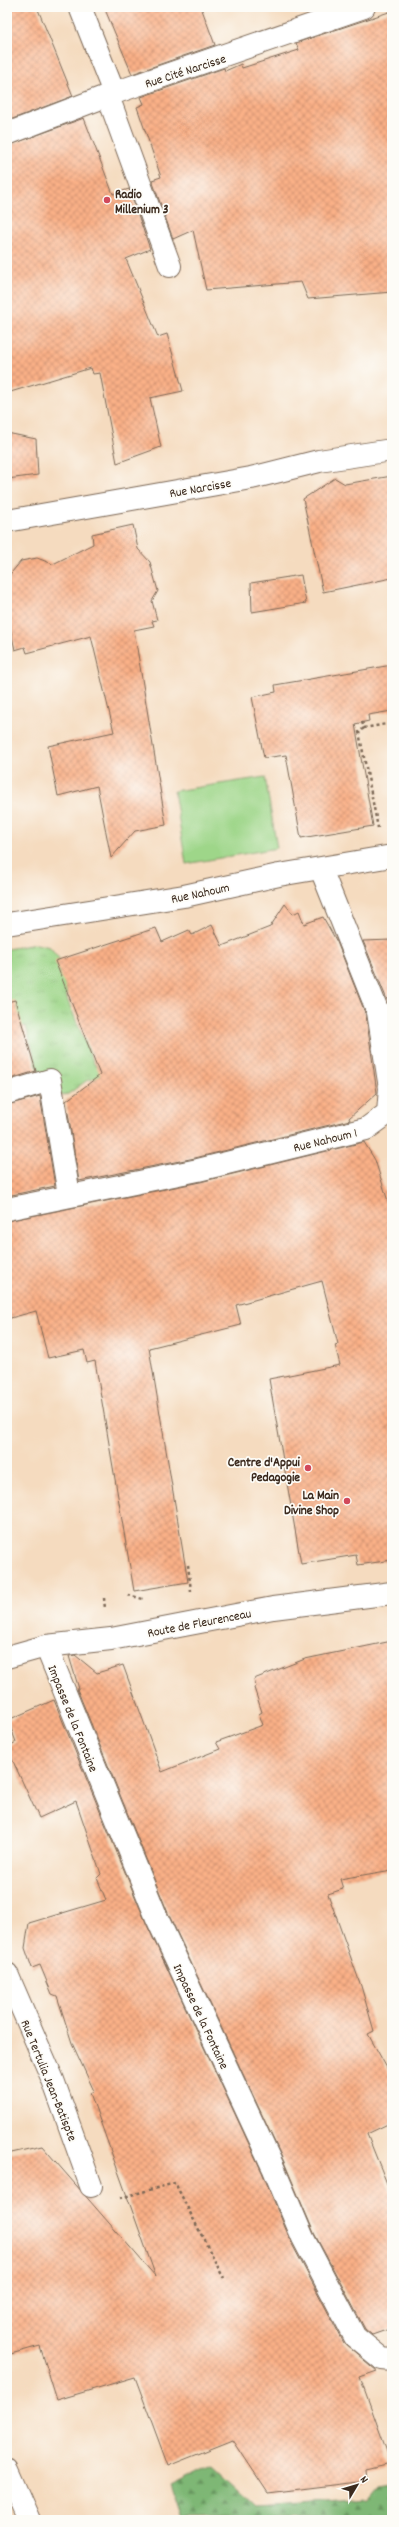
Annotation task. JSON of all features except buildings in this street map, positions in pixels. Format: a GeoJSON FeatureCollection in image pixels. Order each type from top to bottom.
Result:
{"type":"FeatureCollection","features":[{"type":"Feature","properties":{"kind":"street"},"geometry":{"type":"LineString","coordinates":[[80,7],[112,94],[170,266]]}},
{"type":"Feature","properties":{"kind":"street","name":"Rue Cité Narcisse"},"geometry":{"type":"LineString","coordinates":[[7,134],[112,94],[364,7]]}},
{"type":"Feature","properties":{"kind":"street","name":"Rue Narcisse"},"geometry":{"type":"LineString","coordinates":[[7,521],[251,478],[319,461],[392,450]]}},
{"type":"Feature","properties":{"kind":"street","name":"Rue Nahoum"},"geometry":{"type":"LineString","coordinates":[[7,924],[184,896],[279,875],[392,856]]}},
{"type":"Feature","properties":{"kind":"street","name":"Rue Nahoum 1"},"geometry":{"type":"LineString","coordinates":[[7,1209],[69,1195],[198,1170],[366,1129],[388,1113],[390,1088],[378,1012],[321,869]]}},
{"type":"Feature","properties":{"kind":"street"},"geometry":{"type":"LineString","coordinates":[[7,1093],[50,1080],[69,1195]]}},
{"type":"Feature","properties":{"kind":"street","name":"Route de Fleurenceau"},"geometry":{"type":"LineString","coordinates":[[7,1657],[46,1646],[111,1639],[273,1608],[392,1593]]}},
{"type":"Feature","properties":{"kind":"street","name":"Impasse de la Fontaine"},"geometry":{"type":"LineString","coordinates":[[46,1646],[157,1918],[273,2167],[303,2238],[355,2337],[382,2359],[392,2360]]}},
{"type":"Feature","properties":{"kind":"street","name":"Rue Tertulia Jean-Batispte"},"geometry":{"type":"LineString","coordinates":[[7,1974],[53,2080],[91,2186]]}},
{"type":"Feature","properties":{"kind":"street"},"geometry":{"type":"LineString","coordinates":[[7,2470],[29,2520]]}},
{"type":"Feature","properties":{"kind":"path"},"geometry":{"type":"LineString","coordinates":[[362,722],[364,728]]}},
{"type":"Feature","properties":{"kind":"path"},"geometry":{"type":"LineString","coordinates":[[380,836],[359,732],[364,728],[392,723]]}},
{"type":"Feature","properties":{"kind":"path"},"geometry":{"type":"LineString","coordinates":[[185,1592],[192,1590],[188,1565]]}},
{"type":"Feature","properties":{"kind":"path"},"geometry":{"type":"LineString","coordinates":[[128,1595],[141,1599],[148,1598]]}},
{"type":"Feature","properties":{"kind":"path"},"geometry":{"type":"LineString","coordinates":[[91,2186],[104,2183],[114,2199],[175,2183],[224,2279]]}},
{"type":"Feature","properties":{"kind":"green space"},"geometry":{"type":"Polygon","coordinates":[[[265,777],[277,848],[186,864],[174,791],[265,777]]]}},
{"type":"Feature","properties":{"kind":"green space"},"geometry":{"type":"Polygon","coordinates":[[[36,944],[50,947],[64,965],[67,999],[95,1066],[105,1063],[106,1075],[86,1081],[68,1094],[56,1096],[40,1077],[26,1026],[13,1030],[7,1007],[7,949],[36,944]]]}},
{"type":"Feature","properties":{"kind":"green space"},"geometry":{"type":"Polygon","coordinates":[[[212,2466],[255,2506],[367,2498],[379,2484],[392,2482],[392,2520],[182,2520],[171,2487],[212,2466]]]}},
{"type":"Feature","properties":{"kind":"place","name":"Radio Millenium 3"},"geometry":{"type":"Point","coordinates":[107,200]}},
{"type":"Feature","properties":{"kind":"place","name":"Centre d'Appui Pedagogie"},"geometry":{"type":"Point","coordinates":[308,1468]}},
{"type":"Feature","properties":{"kind":"place","name":"La Main Divine Shop"},"geometry":{"type":"Point","coordinates":[347,1501]}}]}
